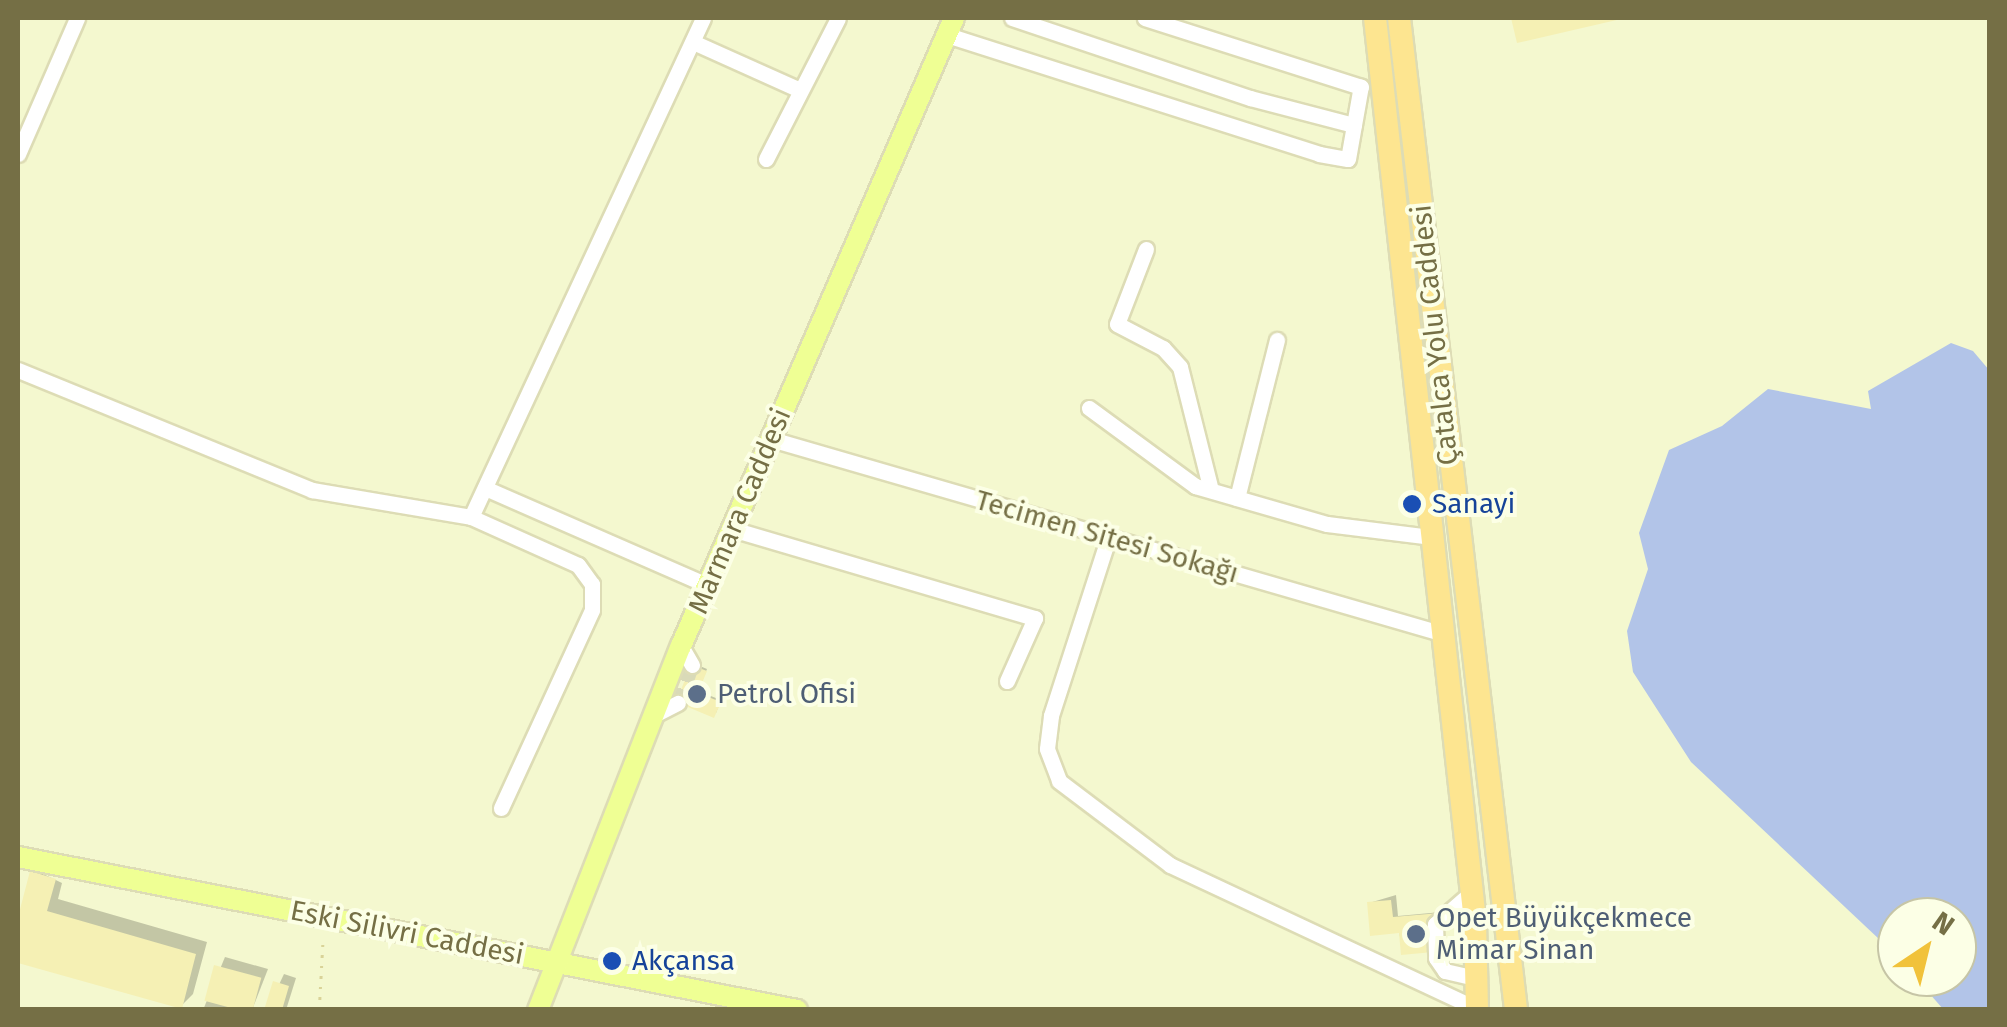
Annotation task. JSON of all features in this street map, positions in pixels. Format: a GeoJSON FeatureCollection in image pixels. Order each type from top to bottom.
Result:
{"type":"FeatureCollection","features":[{"type":"Feature","properties":{"kind":"highway","name":"Çatalca Yolu Caddesi"},"geometry":{"type":"LineString","coordinates":[[1375,18],[1472,892],[1479,979],[1477,1009]]}},
{"type":"Feature","properties":{"kind":"highway","name":"Çatalca Yolu Caddesi"},"geometry":{"type":"LineString","coordinates":[[1399,18],[1516,1010]]}},
{"type":"Feature","properties":{"kind":"main road","name":"Marmara Caddesi"},"geometry":{"type":"LineString","coordinates":[[538,1010],[681,646],[950,26]]}},
{"type":"Feature","properties":{"kind":"main road","name":"Eski Silivri Caddesi"},"geometry":{"type":"LineString","coordinates":[[18,857],[797,1010]]}},
{"type":"Feature","properties":{"kind":"street"},"geometry":{"type":"LineString","coordinates":[[18,154],[77,18]]}},
{"type":"Feature","properties":{"kind":"street"},"geometry":{"type":"LineString","coordinates":[[472,517],[703,18]]}},
{"type":"Feature","properties":{"kind":"street"},"geometry":{"type":"LineString","coordinates":[[766,159],[838,18]]}},
{"type":"Feature","properties":{"kind":"street"},"geometry":{"type":"LineString","coordinates":[[1012,18],[1250,98],[1354,124]]}},
{"type":"Feature","properties":{"kind":"street"},"geometry":{"type":"LineString","coordinates":[[950,26],[1318,154],[1348,159],[1361,87],[1145,18]]}},
{"type":"Feature","properties":{"kind":"street"},"geometry":{"type":"LineString","coordinates":[[693,42],[800,90]]}},
{"type":"Feature","properties":{"kind":"street"},"geometry":{"type":"LineString","coordinates":[[1146,249],[1117,324],[1163,348],[1180,367],[1211,490]]}},
{"type":"Feature","properties":{"kind":"street"},"geometry":{"type":"LineString","coordinates":[[1237,498],[1277,340]]}},
{"type":"Feature","properties":{"kind":"street"},"geometry":{"type":"LineString","coordinates":[[18,370],[312,490],[472,517],[571,561],[594,593],[592,610],[502,808]]}},
{"type":"Feature","properties":{"kind":"street"},"geometry":{"type":"LineString","coordinates":[[1089,408],[1195,486],[1328,524],[1432,536]]}},
{"type":"Feature","properties":{"kind":"street","name":"Tecimen Sitesi Sokağı"},"geometry":{"type":"LineString","coordinates":[[771,438],[1444,634]]}},
{"type":"Feature","properties":{"kind":"street"},"geometry":{"type":"LineString","coordinates":[[485,488],[707,585]]}},
{"type":"Feature","properties":{"kind":"street"},"geometry":{"type":"LineString","coordinates":[[732,530],[1035,618],[1007,681]]}},
{"type":"Feature","properties":{"kind":"street"},"geometry":{"type":"LineString","coordinates":[[1108,538],[1051,716],[1047,748],[1059,781],[1170,865],[1477,1009]]}},
{"type":"Feature","properties":{"kind":"street"},"geometry":{"type":"LineString","coordinates":[[681,646],[692,665]]}},
{"type":"Feature","properties":{"kind":"street"},"geometry":{"type":"LineString","coordinates":[[652,716],[678,703]]}},
{"type":"Feature","properties":{"kind":"street"},"geometry":{"type":"LineString","coordinates":[[1472,892],[1435,924],[1436,958],[1445,970],[1479,979]]}},
{"type":"Feature","properties":{"kind":"path"},"geometry":{"type":"LineString","coordinates":[[319,1010],[324,916]]}},
{"type":"Feature","properties":{"kind":"shaded area"},"geometry":{"type":"Polygon","coordinates":[[[18,18],[1989,18],[1989,1009],[18,1009],[18,18]]]}},
{"type":"Feature","properties":{"kind":"water"},"geometry":{"type":"Polygon","coordinates":[[[1951,343],[1973,351],[1989,370],[1989,1009],[1943,1009],[1932,997],[1977,997],[1977,897],[1877,897],[1877,937],[1691,762],[1633,672],[1627,631],[1648,569],[1639,533],[1669,450],[1722,426],[1768,389],[1871,409],[1868,391],[1951,343]]]}},
{"type":"Feature","properties":{"kind":"building"},"geometry":{"type":"Polygon","coordinates":[[[1511,18],[1620,18],[1621,19],[1517,43],[1511,18]]]}},
{"type":"Feature","properties":{"kind":"building"},"geometry":{"type":"Polygon","coordinates":[[[691,665],[707,671],[698,693],[721,702],[714,718],[676,702],[691,665]]]}},
{"type":"Feature","properties":{"kind":"building"},"geometry":{"type":"Polygon","coordinates":[[[30,871],[56,879],[47,911],[196,954],[182,1009],[18,963],[18,917],[30,871]]]}},
{"type":"Feature","properties":{"kind":"building"},"geometry":{"type":"Polygon","coordinates":[[[1391,900],[1393,917],[1440,913],[1444,951],[1401,955],[1399,933],[1370,936],[1367,902],[1391,900]]]}},
{"type":"Feature","properties":{"kind":"building"},"geometry":{"type":"Polygon","coordinates":[[[214,965],[261,978],[253,1010],[204,1001],[214,965]]]}},
{"type":"Feature","properties":{"kind":"building"},"geometry":{"type":"Polygon","coordinates":[[[273,981],[289,986],[282,1010],[264,1010],[273,981]]]}},
{"type":"Feature","properties":{"kind":"tunnel"},"geometry":{"type":"LineString","coordinates":[[678,703],[692,665]]}},
{"type":"Feature","properties":{"kind":"place","name":"Sanayi"},"geometry":{"type":"Point","coordinates":[1412,504]}},
{"type":"Feature","properties":{"kind":"place","name":"Petrol Ofisi"},"geometry":{"type":"Point","coordinates":[697,694]}},
{"type":"Feature","properties":{"kind":"place","name":"Opet Büyükçekmece Mimar Sinan"},"geometry":{"type":"Point","coordinates":[1416,934]}},
{"type":"Feature","properties":{"kind":"place","name":"Akçansa"},"geometry":{"type":"Point","coordinates":[612,961]}}]}
